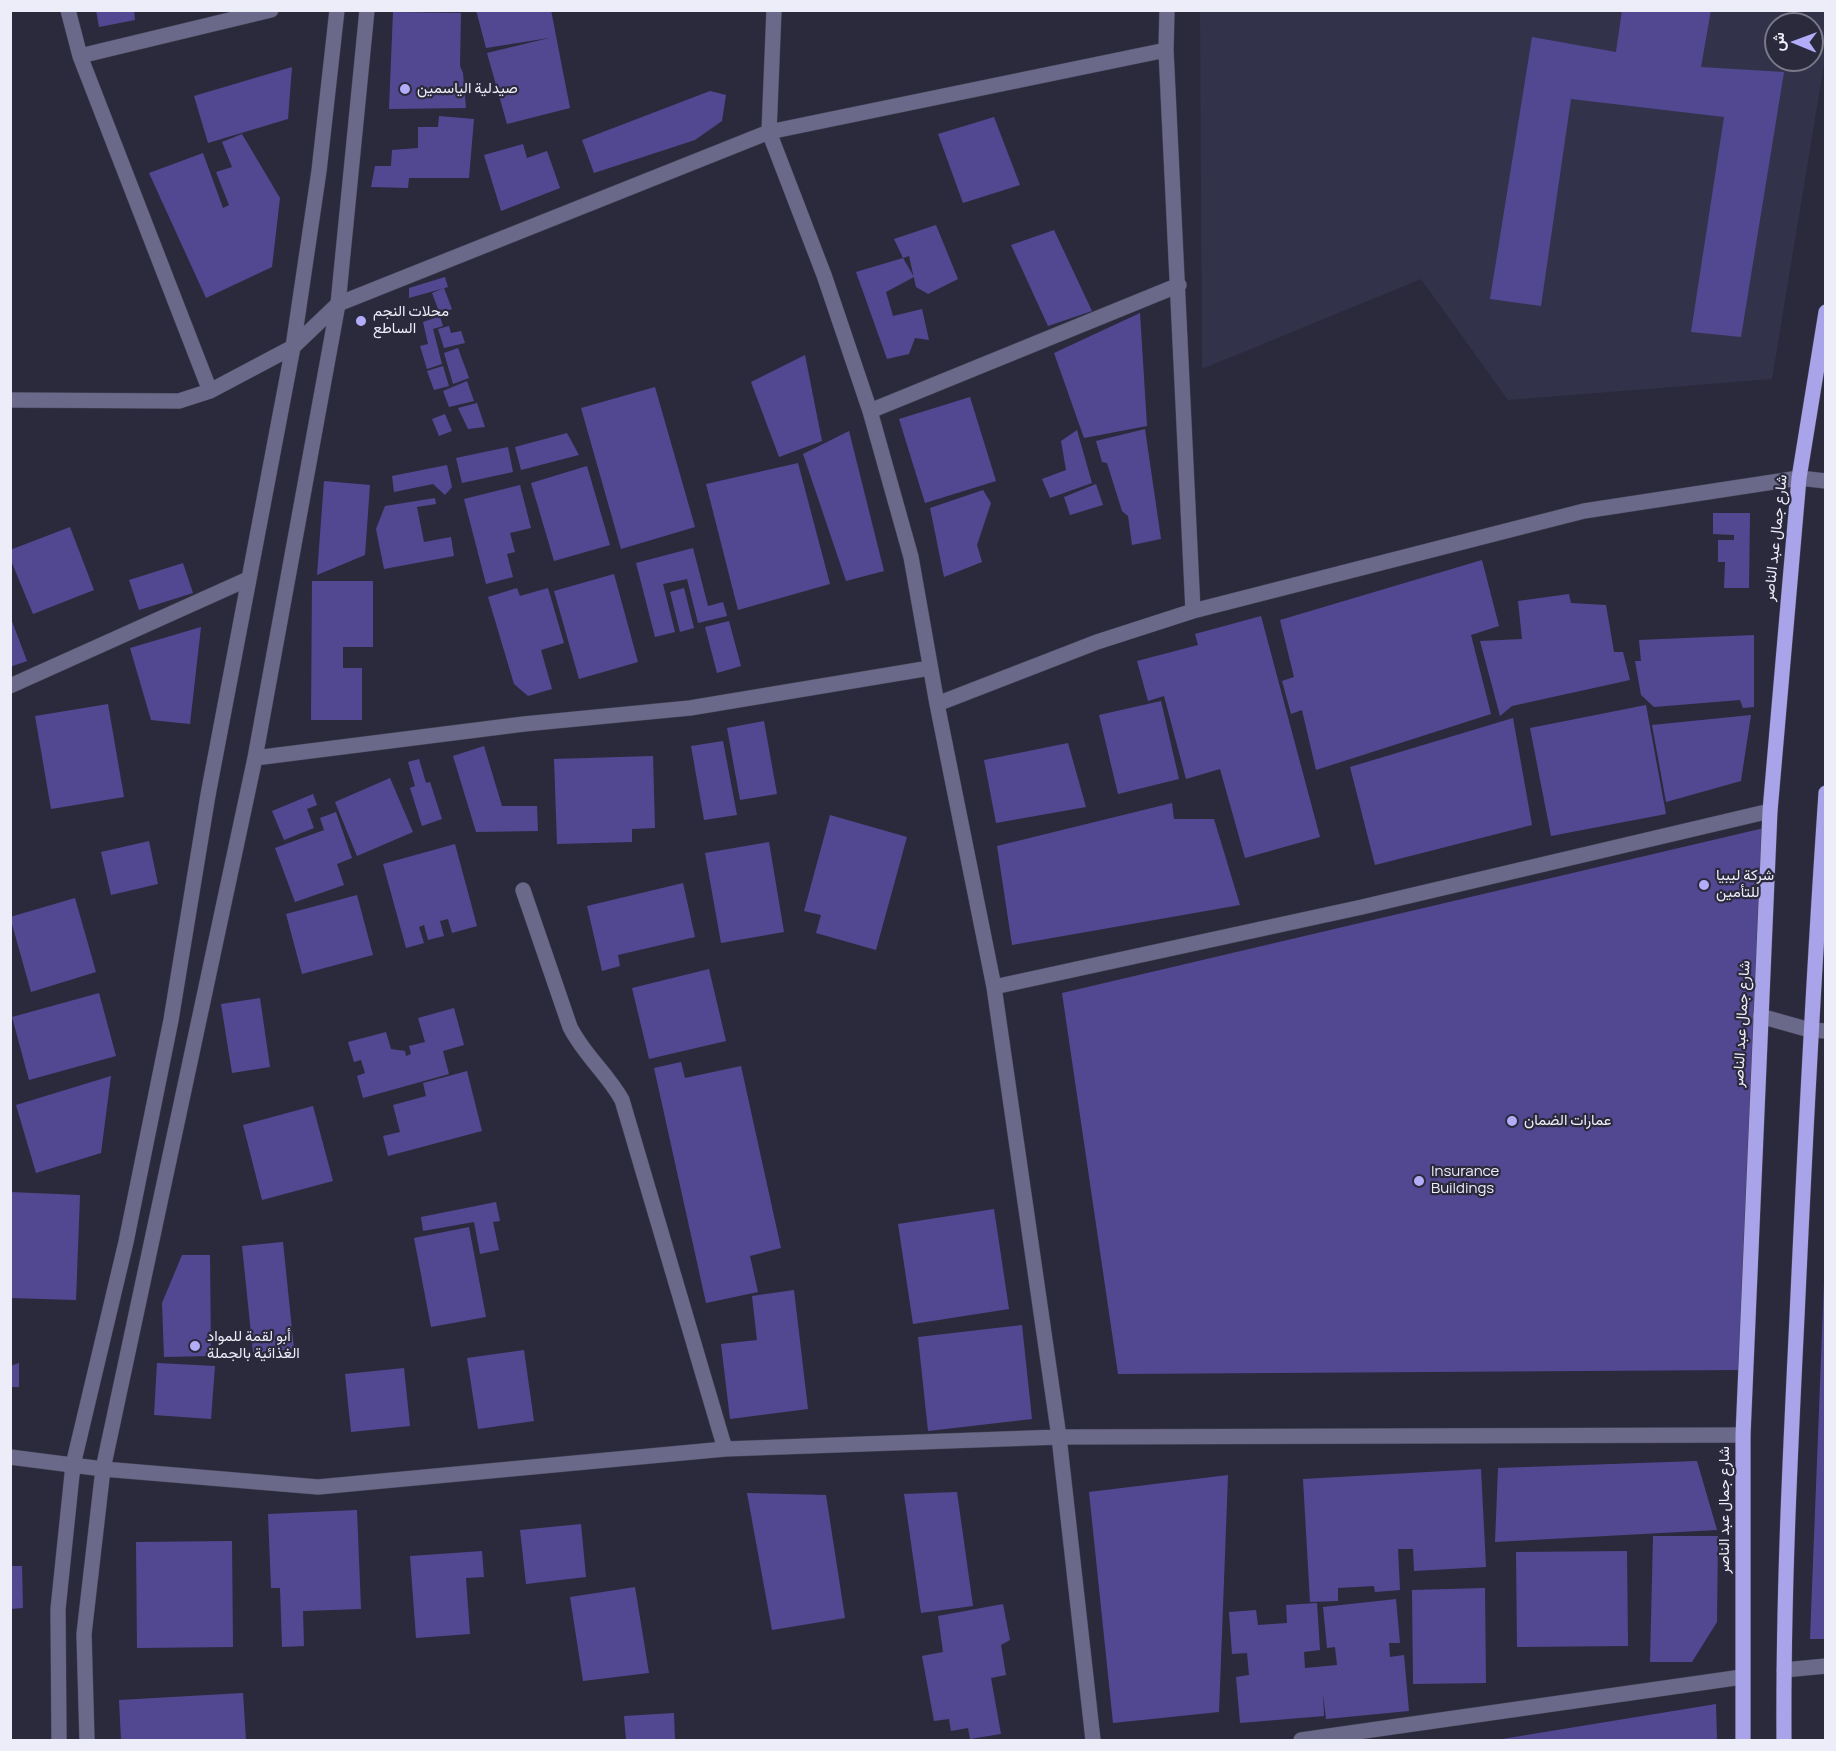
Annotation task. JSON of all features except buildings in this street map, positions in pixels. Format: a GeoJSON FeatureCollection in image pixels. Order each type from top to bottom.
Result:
{"type":"FeatureCollection","features":[{"type":"Feature","properties":{"kind":"main road","name":"شارع جمال عبد الناصر"},"geometry":{"type":"LineString","coordinates":[[1743,1740],[1743,1435],[1770,811],[1799,478],[1826,312]]}},
{"type":"Feature","properties":{"kind":"main road"},"geometry":{"type":"LineString","coordinates":[[1784,1740],[1791,1428],[1818,1030],[1826,793]]}},
{"type":"Feature","properties":{"kind":"street"},"geometry":{"type":"LineString","coordinates":[[68,10],[80,56],[210,391]]}},
{"type":"Feature","properties":{"kind":"street"},"geometry":{"type":"LineString","coordinates":[[80,56],[271,10]]}},
{"type":"Feature","properties":{"kind":"street"},"geometry":{"type":"LineString","coordinates":[[59,1740],[58,1609],[73,1465],[126,1242],[168,1032],[248,579],[293,347],[319,171],[337,10]]}},
{"type":"Feature","properties":{"kind":"street"},"geometry":{"type":"LineString","coordinates":[[87,1740],[84,1634],[103,1469],[255,758],[338,304],[367,10]]}},
{"type":"Feature","properties":{"kind":"street"},"geometry":{"type":"LineString","coordinates":[[774,10],[769,132],[824,275],[870,411],[911,557],[930,668],[994,987],[1059,1437],[1094,1740]]}},
{"type":"Feature","properties":{"kind":"street"},"geometry":{"type":"LineString","coordinates":[[1167,10],[1166,50],[1193,611]]}},
{"type":"Feature","properties":{"kind":"street"},"geometry":{"type":"LineString","coordinates":[[10,400],[179,401],[210,391],[293,347],[338,304],[769,132],[1166,50]]}},
{"type":"Feature","properties":{"kind":"street"},"geometry":{"type":"LineString","coordinates":[[870,411],[1179,285]]}},
{"type":"Feature","properties":{"kind":"street"},"geometry":{"type":"LineString","coordinates":[[937,704],[1097,642],[1193,611],[1584,511],[1799,478],[1826,481]]}},
{"type":"Feature","properties":{"kind":"street"},"geometry":{"type":"LineString","coordinates":[[10,686],[248,579]]}},
{"type":"Feature","properties":{"kind":"street"},"geometry":{"type":"LineString","coordinates":[[255,758],[525,724],[690,708],[930,668]]}},
{"type":"Feature","properties":{"kind":"street"},"geometry":{"type":"LineString","coordinates":[[994,987],[1362,907],[1770,811]]}},
{"type":"Feature","properties":{"kind":"street"},"geometry":{"type":"LineString","coordinates":[[523,890],[570,1027],[580,1047],[610,1078],[622,1100],[725,1449]]}},
{"type":"Feature","properties":{"kind":"street"},"geometry":{"type":"LineString","coordinates":[[1761,1016],[1818,1030]]}},
{"type":"Feature","properties":{"kind":"street"},"geometry":{"type":"LineString","coordinates":[[10,1457],[103,1469],[318,1487],[725,1449],[1059,1437],[1743,1435]]}},
{"type":"Feature","properties":{"kind":"street"},"geometry":{"type":"LineString","coordinates":[[1784,1670],[1826,1666]]}},
{"type":"Feature","properties":{"kind":"street"},"geometry":{"type":"LineString","coordinates":[[1301,1740],[1742,1677]]}},
{"type":"Feature","properties":{"kind":"shaded area"},"geometry":{"type":"Polygon","coordinates":[[[1200,11],[1825,11],[1824,64],[1824,12],[1764,12],[1764,72],[1823,72],[1772,379],[1508,400],[1421,279],[1202,369],[1200,11]]]}},
{"type":"Feature","properties":{"kind":"place","name":"صيدلية الياسمين"},"geometry":{"type":"Point","coordinates":[405,89]}},
{"type":"Feature","properties":{"kind":"place","name":"محلات النجم الساطع"},"geometry":{"type":"Point","coordinates":[361,321]}},
{"type":"Feature","properties":{"kind":"place","name":"شركة ليبيا للتأمين"},"geometry":{"type":"Point","coordinates":[1704,885]}},
{"type":"Feature","properties":{"kind":"place","name":"عمارات الضمان"},"geometry":{"type":"Point","coordinates":[1512,1121]}},
{"type":"Feature","properties":{"kind":"place","name":"Insurance Buildings"},"geometry":{"type":"Point","coordinates":[1419,1181]}},
{"type":"Feature","properties":{"kind":"place","name":"أبو لقمة للمواد الغذائية بالجملة"},"geometry":{"type":"Point","coordinates":[195,1346]}}]}
